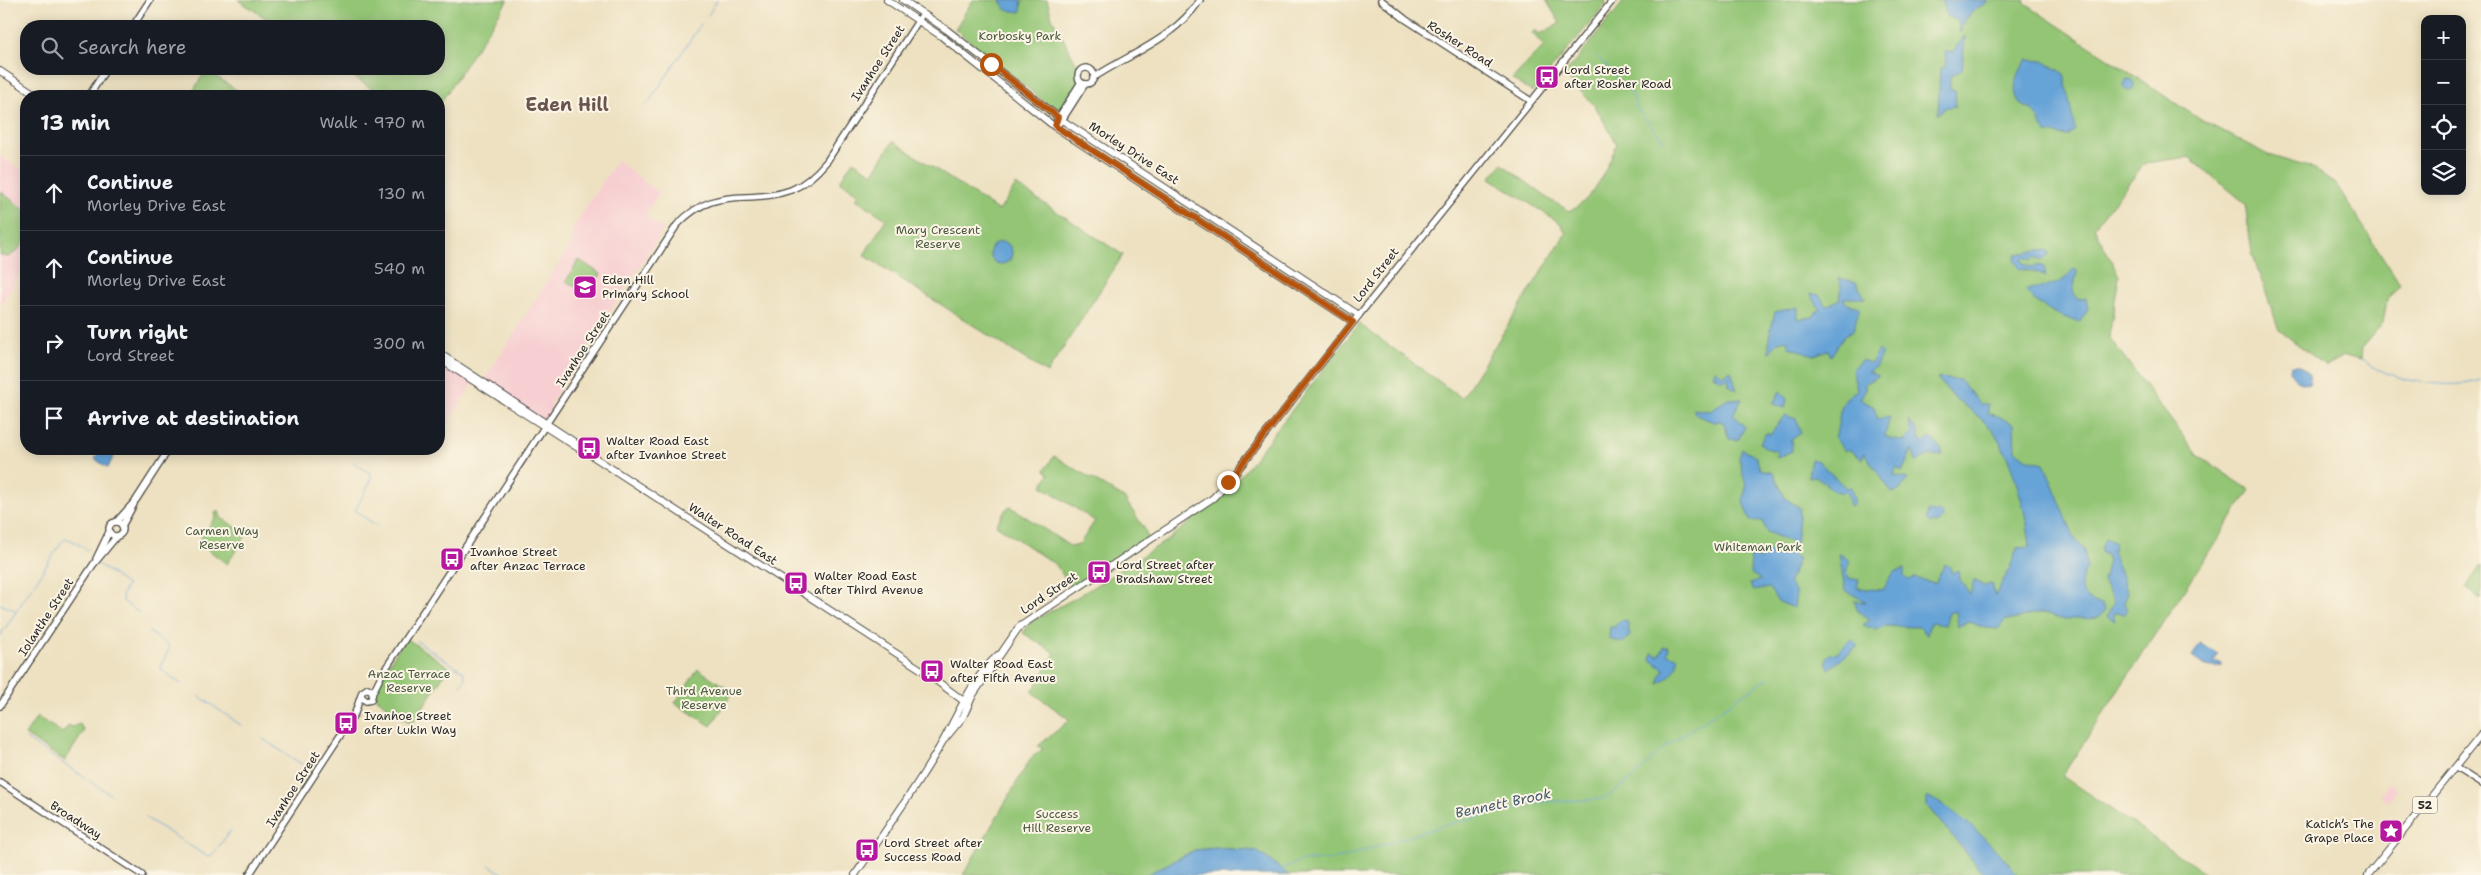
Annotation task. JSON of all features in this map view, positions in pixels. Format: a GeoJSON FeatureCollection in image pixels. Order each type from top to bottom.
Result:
{"type":"FeatureCollection","features":[{"type":"Feature","properties":{"kind":"main road","name":"Morley Drive East"},"geometry":{"type":"LineString","coordinates":[[888,0],[918,20],[1055,126],[1353,322]]}},
{"type":"Feature","properties":{"kind":"main road","name":"Morley Drive East"},"geometry":{"type":"LineString","coordinates":[[903,0],[923,13],[1060,119],[1360,315]]}},
{"type":"Feature","properties":{"kind":"main road"},"geometry":{"type":"LineString","coordinates":[[0,72],[28,90]]}},
{"type":"Feature","properties":{"kind":"main road","name":"Lord Street"},"geometry":{"type":"LineString","coordinates":[[855,875],[944,740],[949,726],[1014,633],[1034,616],[1200,508],[1222,489],[1360,315]]}},
{"type":"Feature","properties":{"kind":"main road","name":"Walter Road East"},"geometry":{"type":"LineString","coordinates":[[445,357],[583,450],[922,670],[966,704]]}},
{"type":"Feature","properties":{"kind":"main road","name":"Walter Road East"},"geometry":{"type":"LineString","coordinates":[[445,364],[545,425]]}},
{"type":"Feature","properties":{"kind":"main road","name":"52"},"geometry":{"type":"LineString","coordinates":[[2368,875],[2481,735]]}},
{"type":"Feature","properties":{"kind":"street"},"geometry":{"type":"LineString","coordinates":[[137,20],[150,0]]}},
{"type":"Feature","properties":{"kind":"street"},"geometry":{"type":"LineString","coordinates":[[1055,126],[1083,83],[1147,49],[1167,35],[1184,21],[1200,0]]}},
{"type":"Feature","properties":{"kind":"street","name":"Rosher Road"},"geometry":{"type":"LineString","coordinates":[[1381,0],[1405,20],[1531,101]]}},
{"type":"Feature","properties":{"kind":"street","name":"Lord Street"},"geometry":{"type":"LineString","coordinates":[[1360,315],[1613,0]]}},
{"type":"Feature","properties":{"kind":"street","name":"Ivanhoe Street"},"geometry":{"type":"LineString","coordinates":[[249,875],[355,714],[362,697],[362,692],[370,690],[382,674],[677,225],[690,213],[707,203],[731,197],[766,195],[788,191],[812,177],[827,161],[923,13]]}},
{"type":"Feature","properties":{"kind":"street"},"geometry":{"type":"LineString","coordinates":[[1083,83],[1078,78],[1080,71],[1086,68],[1104,71]]}},
{"type":"Feature","properties":{"kind":"street"},"geometry":{"type":"LineString","coordinates":[[1091,70],[1093,78]]}},
{"type":"Feature","properties":{"kind":"street"},"geometry":{"type":"LineString","coordinates":[[93,90],[102,75]]}},
{"type":"Feature","properties":{"kind":"street"},"geometry":{"type":"LineString","coordinates":[[119,524],[165,455]]}},
{"type":"Feature","properties":{"kind":"street","name":"Iolanthe Street"},"geometry":{"type":"LineString","coordinates":[[0,706],[93,565],[122,532],[119,524],[110,524],[109,532],[93,565]]}},
{"type":"Feature","properties":{"kind":"street"},"geometry":{"type":"LineString","coordinates":[[109,532],[117,536]]}},
{"type":"Feature","properties":{"kind":"street","name":"Ivanhoe Street"},"geometry":{"type":"LineString","coordinates":[[355,714],[372,699],[370,690]]}},
{"type":"Feature","properties":{"kind":"street"},"geometry":{"type":"LineString","coordinates":[[362,697],[368,701]]}},
{"type":"Feature","properties":{"kind":"street"},"geometry":{"type":"LineString","coordinates":[[2456,768],[2481,784]]}},
{"type":"Feature","properties":{"kind":"street","name":"Broadway"},"geometry":{"type":"LineString","coordinates":[[0,782],[142,875]]}},
{"type":"Feature","properties":{"kind":"shaded area"},"geometry":{"type":"Polygon","coordinates":[[[0,156],[20,169],[20,274],[0,306],[0,156]]]}},
{"type":"Feature","properties":{"kind":"shaded area","name":"Eden Hill Primary School"},"geometry":{"type":"Polygon","coordinates":[[[617,160],[659,193],[645,215],[664,229],[551,403],[551,415],[546,423],[483,382],[572,242],[574,235],[572,229],[617,160]]]}},
{"type":"Feature","properties":{"kind":"shaded area"},"geometry":{"type":"Polygon","coordinates":[[[445,363],[474,382],[445,428],[445,363]]]}},
{"type":"Feature","properties":{"kind":"shaded area"},"geometry":{"type":"Polygon","coordinates":[[[2389,782],[2398,788],[2389,802],[2380,796],[2389,782]]]}},
{"type":"Feature","properties":{"kind":"green space"},"geometry":{"type":"Polygon","coordinates":[[[238,0],[508,0],[445,96],[445,90],[374,90],[351,75],[445,75],[445,20],[269,20],[238,0]]]}},
{"type":"Feature","properties":{"kind":"green space","name":"Korbosky Park"},"geometry":{"type":"Polygon","coordinates":[[[973,0],[1047,0],[1052,18],[1078,66],[1079,83],[1061,109],[1053,109],[955,29],[973,0]]]}},
{"type":"Feature","properties":{"kind":"green space"},"geometry":{"type":"Polygon","coordinates":[[[1546,0],[1605,0],[1606,4],[1532,92],[1512,79],[1544,46],[1532,33],[1535,30],[1540,34],[1560,23],[1546,0]]]}},
{"type":"Feature","properties":{"kind":"green space","name":"Whiteman Park"},"geometry":{"type":"Polygon","coordinates":[[[1625,0],[2025,0],[2024,3],[2201,120],[2268,155],[2315,169],[2336,184],[2400,284],[2387,300],[2383,323],[2362,347],[2361,360],[2344,356],[2326,366],[2279,330],[2252,253],[2245,203],[2189,157],[2145,163],[2094,227],[2119,276],[2109,337],[2197,455],[2250,490],[2062,776],[2208,875],[1277,875],[1257,851],[1217,848],[1195,850],[1146,875],[963,875],[1031,758],[1043,749],[1038,746],[1070,720],[1032,692],[1055,653],[1023,633],[1031,622],[1079,596],[1169,539],[1221,497],[1246,469],[1359,324],[1462,398],[1566,233],[1560,223],[1490,178],[1502,164],[1550,200],[1570,211],[1587,198],[1599,182],[1617,144],[1595,106],[1564,75],[1625,0]]]}},
{"type":"Feature","properties":{"kind":"green space"},"geometry":{"type":"Polygon","coordinates":[[[203,75],[214,75],[237,90],[195,90],[203,75]]]}},
{"type":"Feature","properties":{"kind":"green space","name":"Mary Crescent Reserve"},"geometry":{"type":"Polygon","coordinates":[[[893,141],[999,211],[1016,185],[1123,255],[1047,373],[864,255],[886,219],[856,199],[859,194],[840,181],[853,161],[873,173],[893,141]],[[1003,243],[991,249],[992,259],[1010,260],[1012,253],[1003,243]]]}},
{"type":"Feature","properties":{"kind":"green space"},"geometry":{"type":"Polygon","coordinates":[[[0,191],[20,206],[20,248],[8,257],[0,255],[0,191]]]}},
{"type":"Feature","properties":{"kind":"green space"},"geometry":{"type":"Polygon","coordinates":[[[579,260],[601,274],[588,295],[566,281],[579,260]]]}},
{"type":"Feature","properties":{"kind":"green space"},"geometry":{"type":"Polygon","coordinates":[[[1054,456],[1124,498],[1144,528],[1149,541],[1073,590],[1056,565],[996,525],[1006,509],[1011,507],[1071,547],[1079,545],[1095,521],[1042,486],[1049,474],[1045,470],[1054,456]]]}},
{"type":"Feature","properties":{"kind":"green space","name":"Carmen Way Reserve"},"geometry":{"type":"Polygon","coordinates":[[[219,511],[221,518],[247,534],[227,564],[198,542],[216,518],[215,513],[219,511]]]}},
{"type":"Feature","properties":{"kind":"green space"},"geometry":{"type":"Polygon","coordinates":[[[2481,565],[2481,599],[2466,588],[2481,565]]]}},
{"type":"Feature","properties":{"kind":"green space","name":"Anzac Terrace Reserve"},"geometry":{"type":"Polygon","coordinates":[[[406,638],[449,667],[412,724],[389,709],[374,695],[382,674],[406,638]]]}},
{"type":"Feature","properties":{"kind":"green space","name":"Third Avenue Reserve"},"geometry":{"type":"Polygon","coordinates":[[[698,669],[733,692],[711,726],[675,703],[698,669]]]}},
{"type":"Feature","properties":{"kind":"green space"},"geometry":{"type":"Polygon","coordinates":[[[37,717],[63,733],[69,725],[72,727],[80,724],[84,731],[65,761],[25,735],[37,717]]]}},
{"type":"Feature","properties":{"kind":"water"},"geometry":{"type":"Polygon","coordinates":[[[1001,0],[1022,0],[1021,12],[1006,10],[1001,0]]]}},
{"type":"Feature","properties":{"kind":"water"},"geometry":{"type":"Polygon","coordinates":[[[1941,0],[1987,0],[1986,3],[1966,19],[1960,33],[1958,21],[1947,16],[1941,0]]]}},
{"type":"Feature","properties":{"kind":"water"},"geometry":{"type":"Polygon","coordinates":[[[1965,36],[1962,70],[1950,76],[1950,89],[1955,91],[1956,106],[1944,108],[1938,115],[1940,69],[1946,66],[1945,52],[1952,52],[1965,36]]]}},
{"type":"Feature","properties":{"kind":"water"},"geometry":{"type":"Polygon","coordinates":[[[2027,60],[2043,61],[2064,74],[2075,130],[2067,136],[2047,133],[2035,113],[2017,99],[2016,82],[2027,60]]]}},
{"type":"Feature","properties":{"kind":"water"},"geometry":{"type":"Polygon","coordinates":[[[2127,79],[2131,79],[2135,85],[2131,91],[2127,91],[2123,87],[2123,83],[2127,79]]]}},
{"type":"Feature","properties":{"kind":"water"},"geometry":{"type":"Polygon","coordinates":[[[1001,242],[1009,245],[1012,253],[1009,261],[1001,264],[993,261],[990,253],[993,245],[1001,242]]]}},
{"type":"Feature","properties":{"kind":"water"},"geometry":{"type":"Polygon","coordinates":[[[2047,250],[2050,253],[2042,261],[2035,257],[2031,260],[2025,257],[2022,260],[2024,264],[2034,268],[2037,265],[2044,267],[2046,277],[2040,273],[2019,269],[2015,260],[2016,254],[2047,250]]]}},
{"type":"Feature","properties":{"kind":"water"},"geometry":{"type":"Polygon","coordinates":[[[2074,268],[2077,272],[2073,291],[2078,300],[2086,298],[2088,309],[2080,322],[2050,310],[2029,295],[2026,290],[2053,285],[2064,279],[2074,268]]]}},
{"type":"Feature","properties":{"kind":"water"},"geometry":{"type":"Polygon","coordinates":[[[1838,278],[1856,282],[1865,298],[1843,298],[1847,304],[1860,307],[1853,331],[1843,337],[1831,356],[1828,350],[1814,355],[1789,347],[1787,340],[1778,342],[1769,353],[1769,337],[1775,312],[1798,307],[1798,319],[1813,317],[1819,308],[1810,293],[1819,295],[1826,306],[1839,300],[1841,285],[1838,278]]]}},
{"type":"Feature","properties":{"kind":"water"},"geometry":{"type":"Polygon","coordinates":[[[1879,350],[1882,353],[1876,366],[1869,372],[1879,376],[1865,383],[1865,390],[1860,399],[1874,407],[1878,419],[1890,417],[1885,436],[1893,440],[1905,441],[1912,433],[1908,420],[1917,430],[1919,439],[1924,442],[1931,438],[1941,449],[1943,455],[1928,456],[1916,462],[1912,450],[1902,472],[1897,468],[1893,475],[1908,479],[1900,490],[1892,493],[1864,453],[1862,459],[1848,449],[1845,451],[1835,438],[1842,405],[1857,390],[1852,370],[1861,360],[1871,363],[1879,350]]]}},
{"type":"Feature","properties":{"kind":"water"},"geometry":{"type":"Polygon","coordinates":[[[2291,365],[2298,365],[2309,374],[2310,383],[2299,382],[2290,371],[2291,365]]]}},
{"type":"Feature","properties":{"kind":"water"},"geometry":{"type":"Polygon","coordinates":[[[1715,370],[1722,375],[1731,371],[1737,390],[1729,385],[1728,378],[1721,380],[1713,375],[1715,370]]]}},
{"type":"Feature","properties":{"kind":"water"},"geometry":{"type":"Polygon","coordinates":[[[1937,378],[1960,380],[1980,404],[1988,404],[1988,413],[2014,424],[2015,451],[2028,459],[2044,463],[2074,537],[2084,550],[2087,568],[2082,580],[2082,591],[2089,599],[2102,604],[2105,610],[2100,616],[2097,618],[2066,620],[2047,614],[2036,613],[2006,620],[1998,629],[1986,628],[1969,622],[1958,626],[1956,611],[1949,613],[1945,625],[1930,623],[1927,635],[1919,627],[1884,626],[1877,630],[1863,625],[1870,620],[1859,612],[1854,601],[1866,602],[1845,590],[1839,553],[1850,561],[1846,572],[1848,578],[1859,580],[1857,588],[1883,590],[1894,572],[1904,569],[1904,576],[1908,580],[1915,578],[1935,583],[1945,564],[1950,567],[1952,573],[1958,570],[1959,578],[1970,594],[1974,580],[1984,586],[1991,584],[1995,596],[2010,568],[2017,548],[2030,547],[2026,520],[2018,489],[2007,458],[1995,434],[1979,417],[1956,400],[1937,378]]]}},
{"type":"Feature","properties":{"kind":"water"},"geometry":{"type":"Polygon","coordinates":[[[1780,391],[1787,399],[1785,408],[1773,404],[1780,391]]]}},
{"type":"Feature","properties":{"kind":"water"},"geometry":{"type":"Polygon","coordinates":[[[1728,399],[1742,399],[1733,414],[1745,427],[1738,440],[1729,439],[1724,423],[1718,420],[1716,423],[1696,415],[1693,409],[1709,411],[1728,399]]]}},
{"type":"Feature","properties":{"kind":"water"},"geometry":{"type":"Polygon","coordinates":[[[1785,415],[1796,419],[1801,433],[1791,440],[1792,451],[1777,458],[1777,451],[1766,448],[1760,443],[1766,433],[1770,435],[1785,415]]]}},
{"type":"Feature","properties":{"kind":"water"},"geometry":{"type":"Polygon","coordinates":[[[1742,449],[1756,457],[1760,469],[1773,473],[1785,498],[1800,508],[1796,544],[1767,532],[1762,521],[1750,521],[1743,502],[1746,486],[1739,458],[1742,449]]]}},
{"type":"Feature","properties":{"kind":"water"},"geometry":{"type":"Polygon","coordinates":[[[97,455],[114,455],[108,468],[95,459],[97,455]]]}},
{"type":"Feature","properties":{"kind":"water"},"geometry":{"type":"Polygon","coordinates":[[[1811,459],[1818,461],[1846,488],[1851,487],[1855,504],[1850,507],[1847,493],[1834,491],[1816,476],[1808,477],[1811,459]]]}},
{"type":"Feature","properties":{"kind":"water"},"geometry":{"type":"Polygon","coordinates":[[[1928,511],[1942,513],[1943,518],[1939,523],[1929,522],[1926,519],[1928,511]]]}},
{"type":"Feature","properties":{"kind":"water"},"geometry":{"type":"Polygon","coordinates":[[[2105,538],[2114,542],[2115,549],[2112,551],[2127,591],[2124,604],[2128,609],[2124,614],[2113,613],[2115,621],[2107,616],[2114,602],[2103,581],[2108,560],[2106,554],[2102,554],[2101,549],[2105,538]]]}},
{"type":"Feature","properties":{"kind":"water"},"geometry":{"type":"Polygon","coordinates":[[[1778,548],[1799,558],[1789,582],[1796,594],[1794,608],[1777,601],[1769,588],[1753,591],[1750,583],[1761,580],[1750,573],[1751,556],[1760,560],[1769,551],[1778,548]]]}},
{"type":"Feature","properties":{"kind":"water"},"geometry":{"type":"Polygon","coordinates":[[[1627,620],[1630,636],[1623,643],[1609,639],[1610,627],[1615,627],[1619,621],[1627,620]]]}},
{"type":"Feature","properties":{"kind":"water"},"geometry":{"type":"Polygon","coordinates":[[[1851,639],[1858,646],[1829,669],[1826,661],[1828,655],[1838,652],[1851,639]]]}},
{"type":"Feature","properties":{"kind":"water"},"geometry":{"type":"Polygon","coordinates":[[[2200,643],[2218,654],[2214,663],[2222,663],[2222,666],[2210,667],[2192,657],[2200,643]]]}},
{"type":"Feature","properties":{"kind":"water"},"geometry":{"type":"Polygon","coordinates":[[[1664,647],[1669,647],[1667,654],[1677,657],[1677,662],[1675,670],[1658,684],[1665,670],[1651,660],[1652,653],[1659,656],[1664,647]]]}},
{"type":"Feature","properties":{"kind":"water"},"geometry":{"type":"Polygon","coordinates":[[[1927,797],[1950,809],[1976,830],[2000,854],[2017,875],[1985,875],[1927,806],[1927,797]]]}},
{"type":"Feature","properties":{"kind":"water"},"geometry":{"type":"Polygon","coordinates":[[[1217,848],[1257,851],[1289,875],[1146,875],[1195,850],[1217,848]]]}},
{"type":"Feature","properties":{"kind":"waterway"},"geometry":{"type":"LineString","coordinates":[[708,15],[717,0]]}},
{"type":"Feature","properties":{"kind":"waterway"},"geometry":{"type":"LineString","coordinates":[[647,105],[701,24]]}},
{"type":"Feature","properties":{"kind":"waterway"},"geometry":{"type":"LineString","coordinates":[[1598,57],[1633,95],[1636,107],[1664,142]]}},
{"type":"Feature","properties":{"kind":"waterway"},"geometry":{"type":"LineString","coordinates":[[2361,360],[2375,368],[2401,378],[2419,382],[2465,384],[2481,379]]}},
{"type":"Feature","properties":{"kind":"waterway"},"geometry":{"type":"LineString","coordinates":[[353,462],[371,474],[371,480],[355,511],[377,526]]}},
{"type":"Feature","properties":{"kind":"waterway"},"geometry":{"type":"LineString","coordinates":[[0,636],[65,539],[71,540],[88,550]]}},
{"type":"Feature","properties":{"kind":"waterway"},"geometry":{"type":"LineString","coordinates":[[99,565],[127,585],[122,595],[123,601],[139,613]]}},
{"type":"Feature","properties":{"kind":"waterway"},"geometry":{"type":"LineString","coordinates":[[0,604],[15,610]]}},
{"type":"Feature","properties":{"kind":"waterway"},"geometry":{"type":"LineString","coordinates":[[149,632],[168,645],[169,649],[161,669],[181,684]]}},
{"type":"Feature","properties":{"kind":"waterway"},"geometry":{"type":"LineString","coordinates":[[417,641],[464,672],[465,679],[461,685]]}},
{"type":"Feature","properties":{"kind":"waterway","name":"Bennett Brook"},"geometry":{"type":"LineString","coordinates":[[1280,869],[1302,861],[1338,859],[1448,824],[1541,802],[1604,799],[1632,779],[1665,747],[1769,677]]}},
{"type":"Feature","properties":{"kind":"waterway"},"geometry":{"type":"LineString","coordinates":[[199,696],[242,726]]}},
{"type":"Feature","properties":{"kind":"waterway"},"geometry":{"type":"LineString","coordinates":[[26,739],[111,795]]}},
{"type":"Feature","properties":{"kind":"waterway"},"geometry":{"type":"LineString","coordinates":[[263,739],[306,767]]}},
{"type":"Feature","properties":{"kind":"waterway"},"geometry":{"type":"LineString","coordinates":[[146,818],[208,857],[213,854],[231,830]]}},
{"type":"Feature","properties":{"kind":"waterway"},"geometry":{"type":"LineString","coordinates":[[489,865],[505,875]]}},
{"type":"Feature","properties":{"kind":"place","name":"Lord Street after Rosher Road"},"geometry":{"type":"Point","coordinates":[1547,77]}},
{"type":"Feature","properties":{"kind":"place","name":"Eden Hill Primary School"},"geometry":{"type":"Point","coordinates":[585,287]}},
{"type":"Feature","properties":{"kind":"place","name":"Walter Road East after Ivanhoe Street"},"geometry":{"type":"Point","coordinates":[589,448]}},
{"type":"Feature","properties":{"kind":"place","name":"Ivanhoe Street after Anzac Terrace"},"geometry":{"type":"Point","coordinates":[452,559]}},
{"type":"Feature","properties":{"kind":"place","name":"Lord Street after Bradshaw Street"},"geometry":{"type":"Point","coordinates":[1099,572]}},
{"type":"Feature","properties":{"kind":"place","name":"Walter Road East after Third Avenue"},"geometry":{"type":"Point","coordinates":[796,583]}},
{"type":"Feature","properties":{"kind":"place","name":"Walter Road East after Fifth Avenue"},"geometry":{"type":"Point","coordinates":[932,671]}},
{"type":"Feature","properties":{"kind":"place","name":"Ivanhoe Street after Lukin Way"},"geometry":{"type":"Point","coordinates":[346,723]}},
{"type":"Feature","properties":{"kind":"place","name":"Katich’s The Grape Place"},"geometry":{"type":"Point","coordinates":[2391,831]}},
{"type":"Feature","properties":{"kind":"place","name":"Lord Street after Success Road"},"geometry":{"type":"Point","coordinates":[867,850]}},
{"type":"Feature","properties":{"kind":"district","name":"Eden Hill"},"geometry":{"type":"Point","coordinates":[567,105]}},
{"type":"Feature","properties":{"kind":"route"},"geometry":{"type":"LineString","coordinates":[[991,64],[1058,117],[1055,126],[1353,322],[1228,482]]}},
{"type":"Feature","properties":{"kind":"park label","name":"Success Hill Reserve"},"geometry":{"type":"Point","coordinates":[1057,821]}}]}
